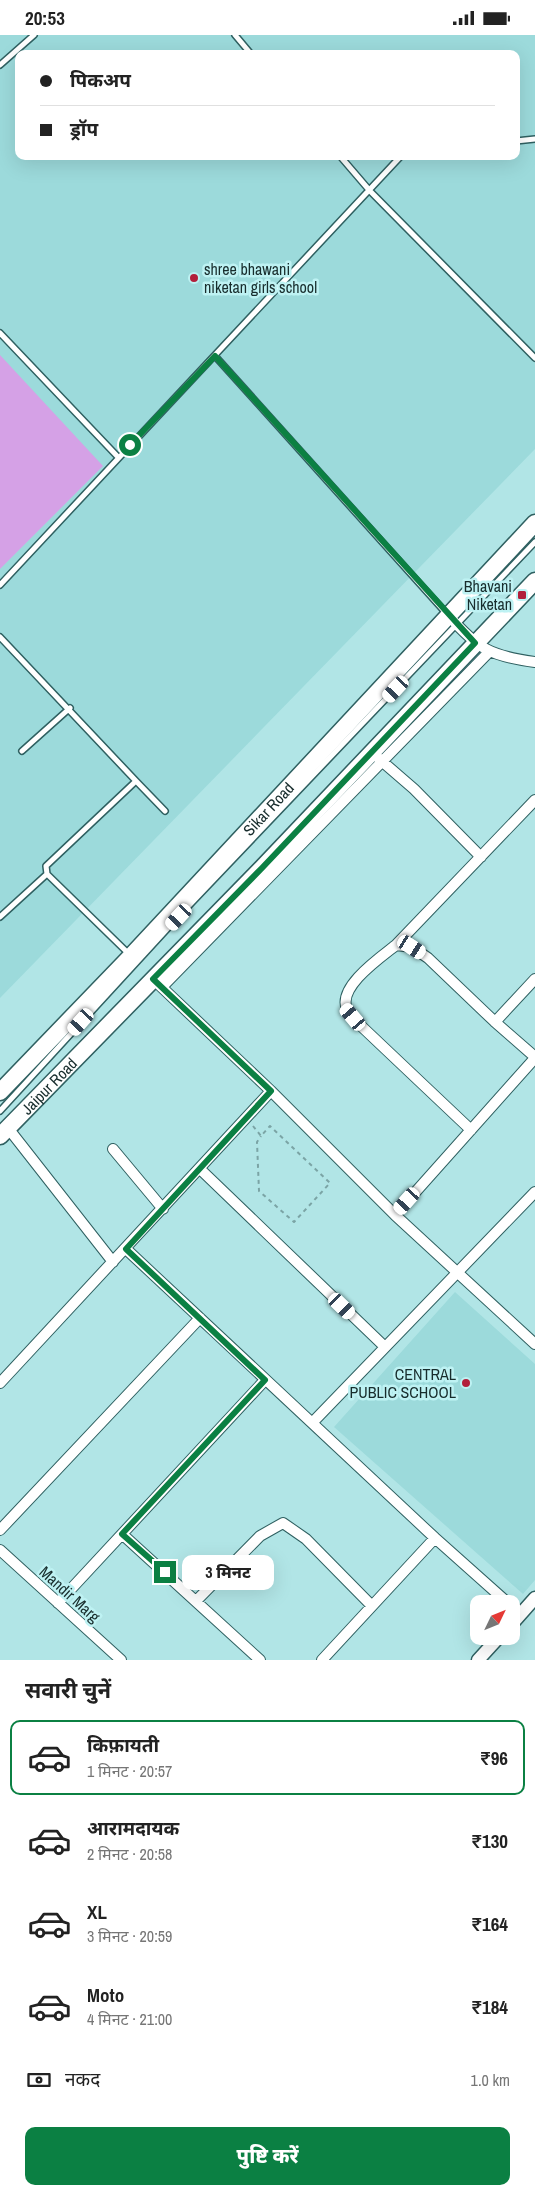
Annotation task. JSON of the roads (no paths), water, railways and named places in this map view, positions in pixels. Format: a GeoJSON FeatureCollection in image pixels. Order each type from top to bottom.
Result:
{"type":"FeatureCollection","features":[{"type":"Feature","properties":{"kind":"main road","name":"Sikar Road"},"geometry":{"type":"LineString","coordinates":[[0,1092],[452,619],[535,523]]}},
{"type":"Feature","properties":{"kind":"main road","name":"Jaipur Road"},"geometry":{"type":"LineString","coordinates":[[4,1132],[158,983],[377,757],[475,643],[535,581]]}},
{"type":"Feature","properties":{"kind":"street"},"geometry":{"type":"LineString","coordinates":[[452,619],[475,643],[489,652],[535,662]]}},
{"type":"Feature","properties":{"kind":"street"},"geometry":{"type":"LineString","coordinates":[[481,857],[377,757],[489,652]]}},
{"type":"Feature","properties":{"kind":"street"},"geometry":{"type":"LineString","coordinates":[[471,1130],[359,1024],[346,1009],[346,997],[352,985],[371,964],[396,945],[535,800]]}},
{"type":"Feature","properties":{"kind":"street"},"geometry":{"type":"LineString","coordinates":[[395,1215],[535,1057],[428,958],[412,947],[396,945]]}},
{"type":"Feature","properties":{"kind":"street"},"geometry":{"type":"LineString","coordinates":[[495,1022],[535,979]]}},
{"type":"Feature","properties":{"kind":"street"},"geometry":{"type":"LineString","coordinates":[[158,983],[271,1091],[395,1215],[535,1344]]}},
{"type":"Feature","properties":{"kind":"street"},"geometry":{"type":"LineString","coordinates":[[0,1383],[271,1091]]}},
{"type":"Feature","properties":{"kind":"street"},"geometry":{"type":"LineString","coordinates":[[4,1132],[113,1262]]}},
{"type":"Feature","properties":{"kind":"street"},"geometry":{"type":"LineString","coordinates":[[113,1149],[163,1209]]}},
{"type":"Feature","properties":{"kind":"street"},"geometry":{"type":"LineString","coordinates":[[200,1169],[385,1347]]}},
{"type":"Feature","properties":{"kind":"street"},"geometry":{"type":"LineString","coordinates":[[312,1423],[534,1196]]}},
{"type":"Feature","properties":{"kind":"street"},"geometry":{"type":"LineString","coordinates":[[126,1249],[434,1538],[499,1595]]}},
{"type":"Feature","properties":{"kind":"street"},"geometry":{"type":"LineString","coordinates":[[0,1529],[200,1318]]}},
{"type":"Feature","properties":{"kind":"street"},"geometry":{"type":"LineString","coordinates":[[58,1603],[265,1380]]}},
{"type":"Feature","properties":{"kind":"street"},"geometry":{"type":"LineString","coordinates":[[196,1601],[260,1536],[283,1523],[306,1539],[372,1606]]}},
{"type":"Feature","properties":{"kind":"street"},"geometry":{"type":"LineString","coordinates":[[122,1534],[260,1660]]}},
{"type":"Feature","properties":{"kind":"street"},"geometry":{"type":"LineString","coordinates":[[322,1660],[434,1538]]}},
{"type":"Feature","properties":{"kind":"street","name":"Mandir Marg"},"geometry":{"type":"LineString","coordinates":[[0,1550],[121,1660]]}},
{"type":"Feature","properties":{"kind":"street"},"geometry":{"type":"LineString","coordinates":[[521,1614],[535,1598]]}},
{"type":"Feature","properties":{"kind":"street"},"geometry":{"type":"LineString","coordinates":[[478,1660],[492,1645]]}},
{"type":"Feature","properties":{"kind":"lane"},"geometry":{"type":"LineString","coordinates":[[17,50],[34,35]]}},
{"type":"Feature","properties":{"kind":"lane"},"geometry":{"type":"LineString","coordinates":[[235,35],[248,50]]}},
{"type":"Feature","properties":{"kind":"lane"},"geometry":{"type":"LineString","coordinates":[[0,65],[15,52]]}},
{"type":"Feature","properties":{"kind":"lane"},"geometry":{"type":"LineString","coordinates":[[520,141],[535,139]]}},
{"type":"Feature","properties":{"kind":"lane"},"geometry":{"type":"LineString","coordinates":[[343,160],[370,191],[535,358]]}},
{"type":"Feature","properties":{"kind":"lane"},"geometry":{"type":"LineString","coordinates":[[0,585],[397,160]]}},
{"type":"Feature","properties":{"kind":"lane"},"geometry":{"type":"LineString","coordinates":[[0,333],[118,457]]}},
{"type":"Feature","properties":{"kind":"lane"},"geometry":{"type":"LineString","coordinates":[[215,356],[452,619]]}},
{"type":"Feature","properties":{"kind":"lane"},"geometry":{"type":"LineString","coordinates":[[0,1111],[452,619],[535,542]]}},
{"type":"Feature","properties":{"kind":"lane"},"geometry":{"type":"LineString","coordinates":[[0,637],[70,708],[165,811]]}},
{"type":"Feature","properties":{"kind":"lane"},"geometry":{"type":"LineString","coordinates":[[22,751],[70,708]]}},
{"type":"Feature","properties":{"kind":"lane"},"geometry":{"type":"LineString","coordinates":[[131,956],[47,874],[46,867],[136,781]]}},
{"type":"Feature","properties":{"kind":"lane"},"geometry":{"type":"LineString","coordinates":[[0,917],[47,874]]}},
{"type":"Feature","properties":{"kind":"place","name":"shree bhawani niketan girls school"},"geometry":{"type":"Point","coordinates":[194,278]}},
{"type":"Feature","properties":{"kind":"place","name":"Bhavani Niketan"},"geometry":{"type":"Point","coordinates":[522,595]}},
{"type":"Feature","properties":{"kind":"place","name":"CENTRAL PUBLIC SCHOOL"},"geometry":{"type":"Point","coordinates":[466,1383]}}]}
